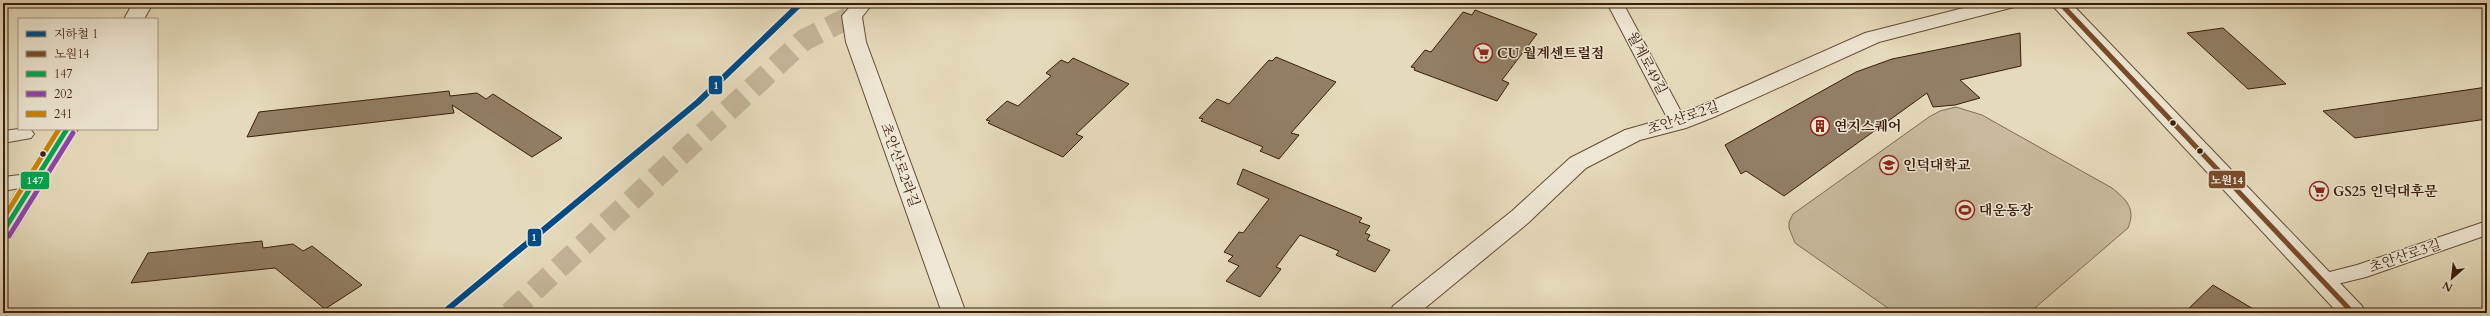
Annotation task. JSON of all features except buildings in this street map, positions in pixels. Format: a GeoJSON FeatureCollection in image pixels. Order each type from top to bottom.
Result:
{"type":"FeatureCollection","features":[{"type":"Feature","properties":{"kind":"street"},"geometry":{"type":"LineString","coordinates":[[135,18],[143,3]]}},
{"type":"Feature","properties":{"kind":"street","name":"월계로49길"},"geometry":{"type":"LineString","coordinates":[[1615,3],[1678,123]]}},
{"type":"Feature","properties":{"kind":"street","name":"초안산로2길"},"geometry":{"type":"LineString","coordinates":[[1402,313],[1520,217],[1578,163],[1633,135],[1678,123],[1872,36],[2007,3]]}},
{"type":"Feature","properties":{"kind":"street"},"geometry":{"type":"LineString","coordinates":[[2060,3],[2353,313]]}},
{"type":"Feature","properties":{"kind":"street","name":"초안산로2라길"},"geometry":{"type":"LineString","coordinates":[[857,9],[856,42],[954,313]]}},
{"type":"Feature","properties":{"kind":"street"},"geometry":{"type":"LineString","coordinates":[[3,232],[66,130]]}},
{"type":"Feature","properties":{"kind":"street"},"geometry":{"type":"LineString","coordinates":[[3,137],[25,134]]}},
{"type":"Feature","properties":{"kind":"street"},"geometry":{"type":"LineString","coordinates":[[3,184],[37,179]]}},
{"type":"Feature","properties":{"kind":"street","name":"초안산로3길"},"geometry":{"type":"LineString","coordinates":[[2321,280],[2359,272],[2487,228]]}},
{"type":"Feature","properties":{"kind":"shaded area","name":"대운동장"},"geometry":{"type":"Polygon","coordinates":[[[1956,107],[1982,115],[2112,188],[2129,205],[2131,215],[2128,228],[2029,313],[1895,313],[1795,243],[1789,228],[1789,222],[1793,214],[1929,117],[1940,111],[1956,107]]]}},
{"type":"Feature","properties":{"kind":"tunnel"},"geometry":{"type":"LineString","coordinates":[[510,313],[804,40],[852,16]]}},
{"type":"Feature","properties":{"kind":"metro line","name":"1"},"geometry":{"type":"LineString","coordinates":[[443,313],[698,102],[801,3]]}},
{"type":"Feature","properties":{"kind":"transit line","name":"노원14"},"geometry":{"type":"LineString","coordinates":[[2060,3],[2353,313]]}},
{"type":"Feature","properties":{"kind":"transit line","name":"241"},"geometry":{"type":"LineString","coordinates":[[3,219],[58,130]]}},
{"type":"Feature","properties":{"kind":"transit line","name":"147"},"geometry":{"type":"LineString","coordinates":[[3,232],[66,130]]}},
{"type":"Feature","properties":{"kind":"transit line","name":"202"},"geometry":{"type":"LineString","coordinates":[[9,236],[73,133]]}},
{"type":"Feature","properties":{"kind":"place","name":"CU 월계센트럴점"},"geometry":{"type":"Point","coordinates":[1483,53]}},
{"type":"Feature","properties":{"kind":"place","name":"연지스퀘어"},"geometry":{"type":"Point","coordinates":[1820,126]}},
{"type":"Feature","properties":{"kind":"place","name":"인덕대학교"},"geometry":{"type":"Point","coordinates":[1889,165]}},
{"type":"Feature","properties":{"kind":"place","name":"GS25 인덕대후문"},"geometry":{"type":"Point","coordinates":[2319,191]}},
{"type":"Feature","properties":{"kind":"place","name":"대운동장"},"geometry":{"type":"Point","coordinates":[1965,210]}}]}
